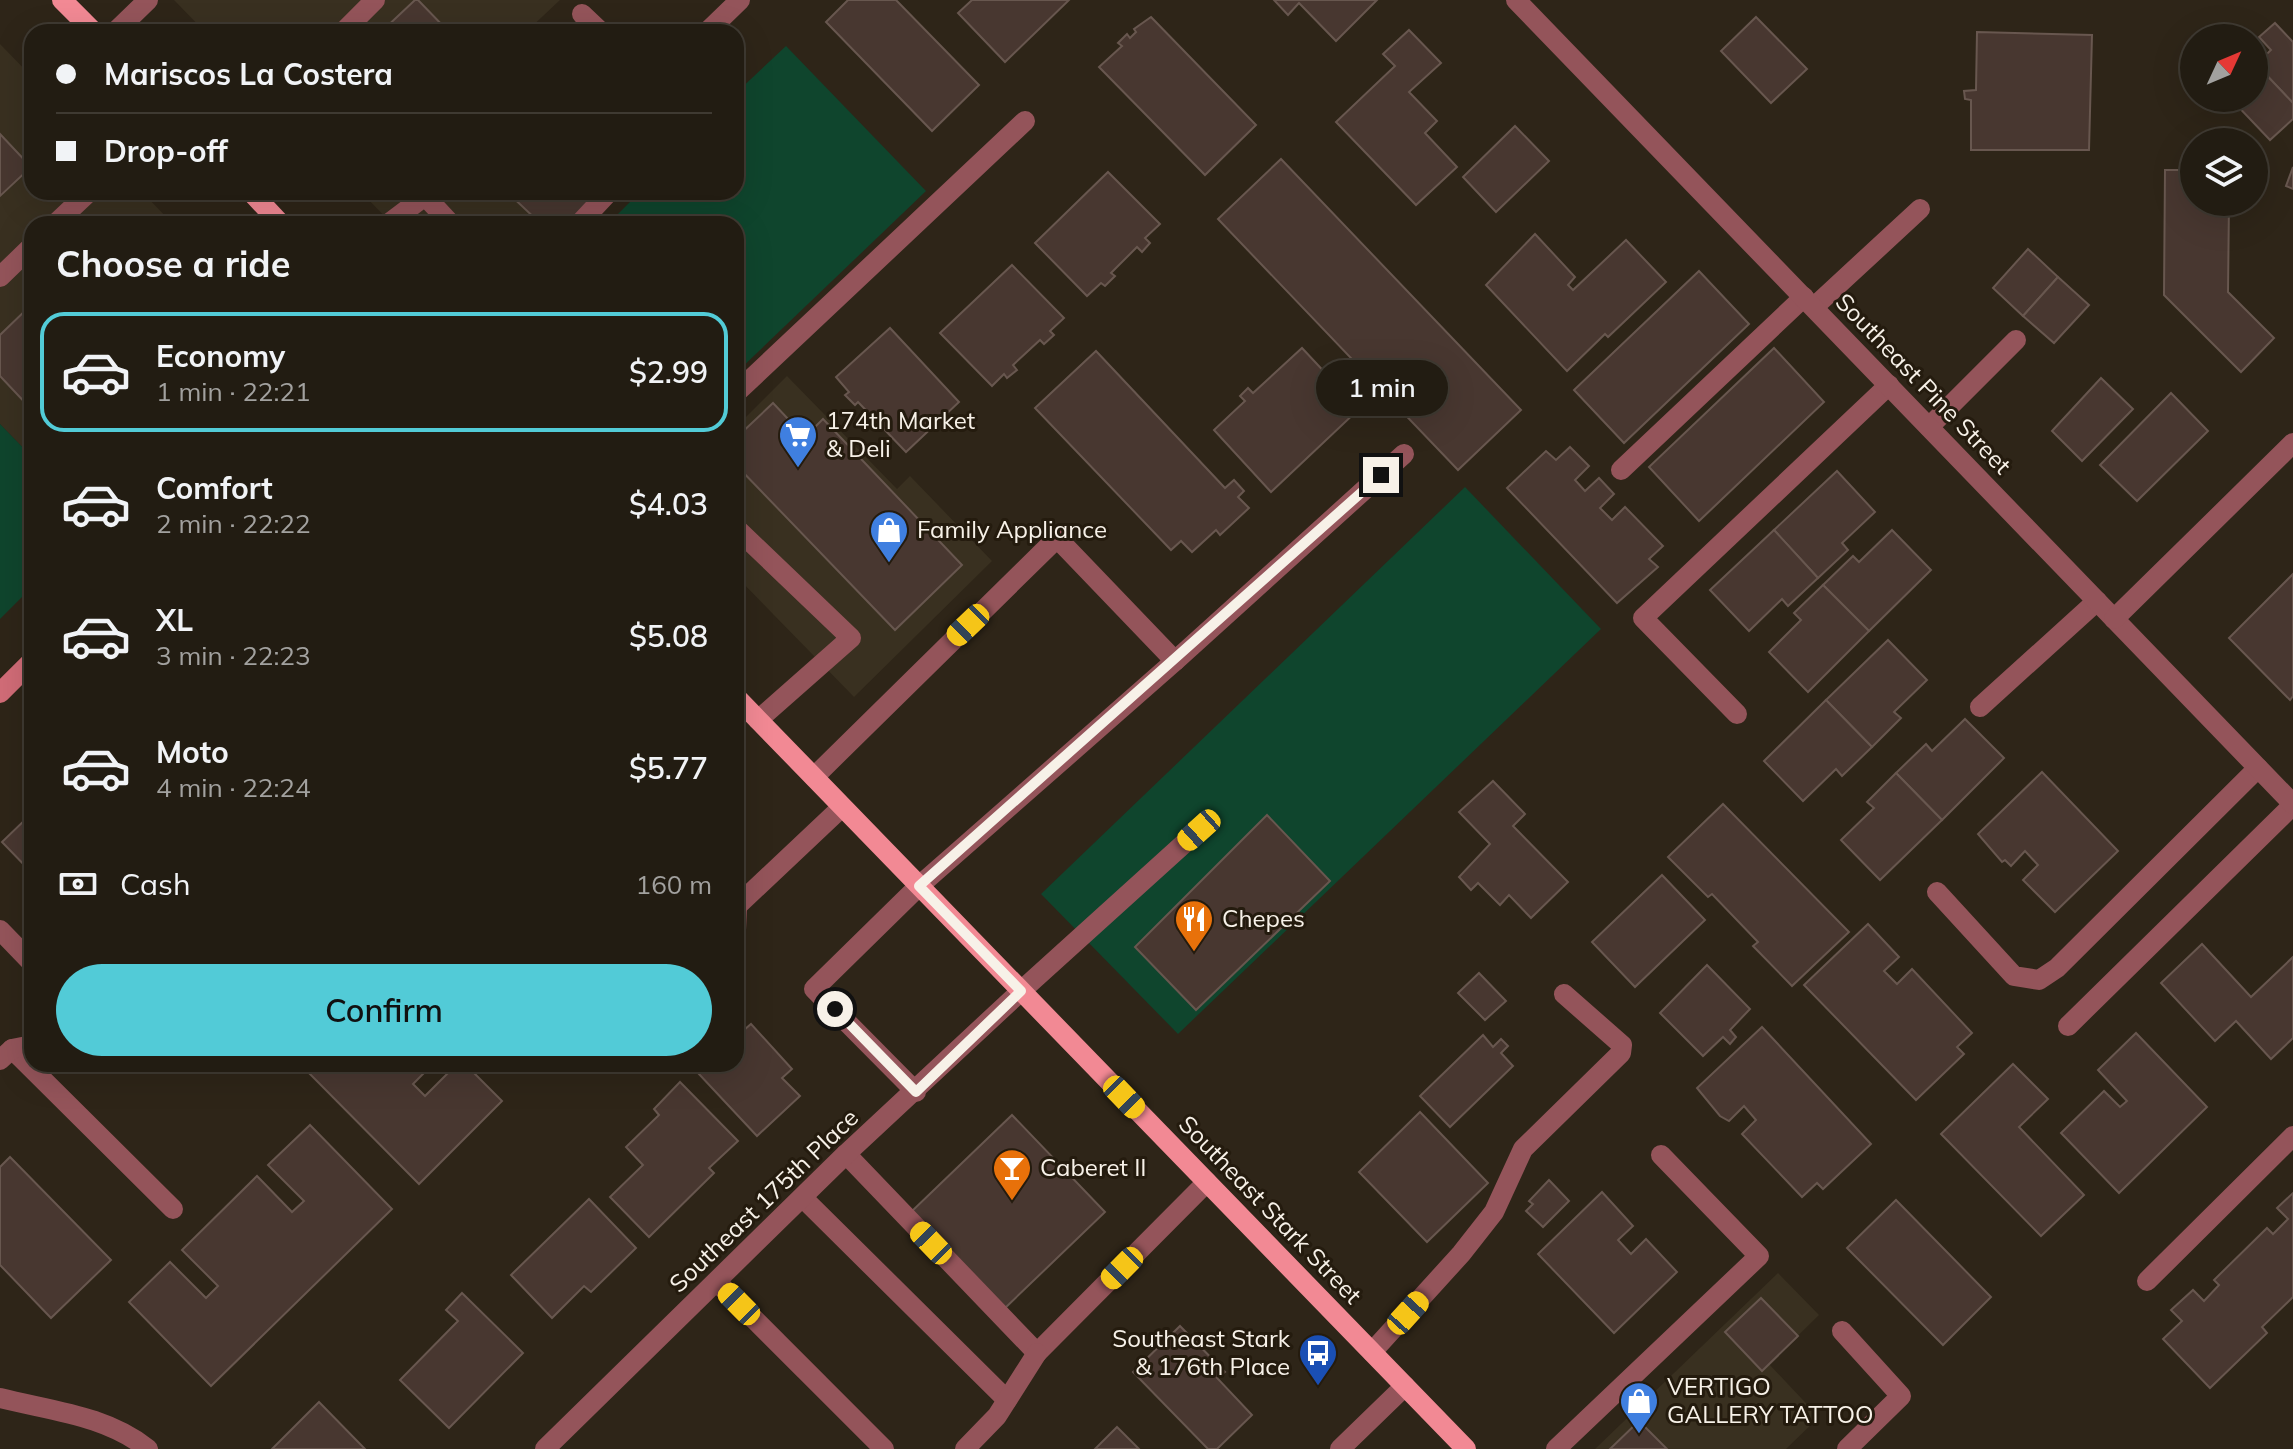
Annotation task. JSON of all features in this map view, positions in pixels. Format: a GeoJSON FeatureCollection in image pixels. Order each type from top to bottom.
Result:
{"type":"FeatureCollection","features":[{"type":"Feature","properties":{"kind":"main road"},"geometry":{"type":"LineString","coordinates":[[62,0],[86,24]]}},
{"type":"Feature","properties":{"kind":"main road"},"geometry":{"type":"LineString","coordinates":[[258,200],[274,216]]}},
{"type":"Feature","properties":{"kind":"main road","name":"Southeast Stark Street"},"geometry":{"type":"LineString","coordinates":[[744,705],[1466,1449]]}},
{"type":"Feature","properties":{"kind":"street"},"geometry":{"type":"LineString","coordinates":[[123,24],[148,0]]}},
{"type":"Feature","properties":{"kind":"street"},"geometry":{"type":"LineString","coordinates":[[351,24],[375,0]]}},
{"type":"Feature","properties":{"kind":"street"},"geometry":{"type":"LineString","coordinates":[[715,24],[740,0]]}},
{"type":"Feature","properties":{"kind":"street","name":"Southeast Pine Street"},"geometry":{"type":"LineString","coordinates":[[1516,0],[2293,804]]}},
{"type":"Feature","properties":{"kind":"street"},"geometry":{"type":"LineString","coordinates":[[582,14],[593,24]]}},
{"type":"Feature","properties":{"kind":"street"},"geometry":{"type":"LineString","coordinates":[[744,385],[1025,121]]}},
{"type":"Feature","properties":{"kind":"street"},"geometry":{"type":"LineString","coordinates":[[64,216],[80,200]]}},
{"type":"Feature","properties":{"kind":"street"},"geometry":{"type":"LineString","coordinates":[[399,216],[420,200]]}},
{"type":"Feature","properties":{"kind":"street"},"geometry":{"type":"LineString","coordinates":[[429,200],[444,216]]}},
{"type":"Feature","properties":{"kind":"street"},"geometry":{"type":"LineString","coordinates":[[586,216],[602,200]]}},
{"type":"Feature","properties":{"kind":"street"},"geometry":{"type":"LineString","coordinates":[[1621,470],[1809,302],[1920,209]]}},
{"type":"Feature","properties":{"kind":"street"},"geometry":{"type":"LineString","coordinates":[[0,277],[24,254]]}},
{"type":"Feature","properties":{"kind":"street"},"geometry":{"type":"LineString","coordinates":[[1929,427],[2016,340]]}},
{"type":"Feature","properties":{"kind":"street"},"geometry":{"type":"LineString","coordinates":[[1737,714],[1643,618],[1889,385]]}},
{"type":"Feature","properties":{"kind":"street"},"geometry":{"type":"LineString","coordinates":[[2114,619],[2293,443]]}},
{"type":"Feature","properties":{"kind":"street"},"geometry":{"type":"LineString","coordinates":[[916,1092],[814,989],[919,886],[1404,454]]}},
{"type":"Feature","properties":{"kind":"street"},"geometry":{"type":"LineString","coordinates":[[744,536],[851,638],[758,720]]}},
{"type":"Feature","properties":{"kind":"street"},"geometry":{"type":"LineString","coordinates":[[814,777],[1057,538],[1175,661]]}},
{"type":"Feature","properties":{"kind":"street"},"geometry":{"type":"LineString","coordinates":[[1980,707],[2097,601]]}},
{"type":"Feature","properties":{"kind":"street"},"geometry":{"type":"LineString","coordinates":[[0,693],[24,669]]}},
{"type":"Feature","properties":{"kind":"street"},"geometry":{"type":"LineString","coordinates":[[1937,892],[2014,976],[2039,980],[2057,968],[2258,768]]}},
{"type":"Feature","properties":{"kind":"street"},"geometry":{"type":"LineString","coordinates":[[2068,1026],[2293,804]]}},
{"type":"Feature","properties":{"kind":"street"},"geometry":{"type":"LineString","coordinates":[[744,899],[842,807]]}},
{"type":"Feature","properties":{"kind":"street","name":"Southeast 175th Place"},"geometry":{"type":"LineString","coordinates":[[545,1449],[718,1283],[846,1154],[1199,830]]}},
{"type":"Feature","properties":{"kind":"street"},"geometry":{"type":"LineString","coordinates":[[0,930],[24,955]]}},
{"type":"Feature","properties":{"kind":"street"},"geometry":{"type":"LineString","coordinates":[[1372,1352],[1461,1254],[1494,1212],[1523,1149],[1621,1053],[1622,1045],[1564,994]]}},
{"type":"Feature","properties":{"kind":"street"},"geometry":{"type":"LineString","coordinates":[[36,1072],[173,1209]]}},
{"type":"Feature","properties":{"kind":"street"},"geometry":{"type":"LineString","coordinates":[[2147,1281],[2293,1136]]}},
{"type":"Feature","properties":{"kind":"street"},"geometry":{"type":"LineString","coordinates":[[846,1154],[1037,1353]]}},
{"type":"Feature","properties":{"kind":"street"},"geometry":{"type":"LineString","coordinates":[[1556,1449],[1759,1256],[1661,1155]]}},
{"type":"Feature","properties":{"kind":"street"},"geometry":{"type":"LineString","coordinates":[[965,1449],[997,1416],[1037,1353],[1207,1182]]}},
{"type":"Feature","properties":{"kind":"street"},"geometry":{"type":"LineString","coordinates":[[803,1198],[1007,1400]]}},
{"type":"Feature","properties":{"kind":"street"},"geometry":{"type":"LineString","coordinates":[[718,1283],[884,1449]]}},
{"type":"Feature","properties":{"kind":"street"},"geometry":{"type":"LineString","coordinates":[[1842,1331],[1901,1396],[1847,1449]]}},
{"type":"Feature","properties":{"kind":"street"},"geometry":{"type":"LineString","coordinates":[[1340,1449],[1405,1386]]}},
{"type":"Feature","properties":{"kind":"street"},"geometry":{"type":"LineString","coordinates":[[0,1398],[60,1408],[114,1429],[148,1449]]}},
{"type":"Feature","properties":{"kind":"shaded area"},"geometry":{"type":"Polygon","coordinates":[[[174,0],[560,0],[534,24],[197,24],[174,0]]]}},
{"type":"Feature","properties":{"kind":"shaded area"},"geometry":{"type":"Polygon","coordinates":[[[0,44],[24,69],[24,200],[150,200],[165,216],[24,216],[24,449],[0,424],[0,44]]]}},
{"type":"Feature","properties":{"kind":"shaded area"},"geometry":{"type":"Polygon","coordinates":[[[369,200],[585,200],[568,216],[384,216],[369,200]]]}},
{"type":"Feature","properties":{"kind":"shaded area"},"geometry":{"type":"Polygon","coordinates":[[[787,376],[897,489],[910,476],[992,561],[854,697],[744,584],[744,419],[787,376]]]}},
{"type":"Feature","properties":{"kind":"shaded area"},"geometry":{"type":"Polygon","coordinates":[[[1778,1273],[1819,1315],[1769,1364],[1819,1417],[1786,1449],[1595,1449],[1778,1273]]]}},
{"type":"Feature","properties":{"kind":"green space"},"geometry":{"type":"Polygon","coordinates":[[[786,46],[926,191],[744,365],[744,216],[616,216],[632,200],[744,200],[744,85],[786,46]]]}},
{"type":"Feature","properties":{"kind":"green space"},"geometry":{"type":"Polygon","coordinates":[[[0,424],[24,449],[24,595],[0,619],[0,424]]]}},
{"type":"Feature","properties":{"kind":"green space"},"geometry":{"type":"Polygon","coordinates":[[[1465,487],[1601,629],[1178,1034],[1041,894],[1465,487]]]}},
{"type":"Feature","properties":{"kind":"building"},"geometry":{"type":"Polygon","coordinates":[[[418,0],[441,24],[390,24],[418,0]]]}},
{"type":"Feature","properties":{"kind":"building"},"geometry":{"type":"Polygon","coordinates":[[[848,0],[896,0],[979,85],[932,131],[826,22],[848,0]]]}},
{"type":"Feature","properties":{"kind":"building"},"geometry":{"type":"Polygon","coordinates":[[[972,0],[1069,0],[1005,62],[958,13],[972,0]]]}},
{"type":"Feature","properties":{"kind":"building"},"geometry":{"type":"Polygon","coordinates":[[[1274,0],[1377,0],[1336,41],[1299,3],[1288,15],[1274,0]]]}},
{"type":"Feature","properties":{"kind":"building"},"geometry":{"type":"Polygon","coordinates":[[[1151,17],[1256,125],[1205,175],[1099,67],[1122,46],[1118,43],[1127,34],[1130,38],[1136,32],[1134,29],[1151,17]]]}},
{"type":"Feature","properties":{"kind":"building"},"geometry":{"type":"Polygon","coordinates":[[[1756,17],[1807,69],[1771,103],[1721,51],[1756,17]]]}},
{"type":"Feature","properties":{"kind":"building"},"geometry":{"type":"Polygon","coordinates":[[[2275,23],[2293,42],[2293,103],[2268,77],[2268,53],[2271,50],[2268,47],[2268,29],[2275,23]]]}},
{"type":"Feature","properties":{"kind":"building"},"geometry":{"type":"Polygon","coordinates":[[[1409,30],[1441,63],[1409,92],[1437,121],[1425,133],[1457,167],[1416,205],[1336,122],[1395,66],[1383,54],[1409,30]]]}},
{"type":"Feature","properties":{"kind":"building"},"geometry":{"type":"Polygon","coordinates":[[[1977,32],[2092,35],[2089,150],[1971,150],[1971,100],[1965,99],[1964,91],[1976,90],[1977,32]]]}},
{"type":"Feature","properties":{"kind":"building"},"geometry":{"type":"Polygon","coordinates":[[[2268,77],[2293,103],[2293,119],[2270,140],[2268,128],[2259,128],[2243,112],[2268,112],[2268,77]]]}},
{"type":"Feature","properties":{"kind":"building"},"geometry":{"type":"Polygon","coordinates":[[[1515,126],[1549,161],[1496,212],[1463,177],[1515,126]]]}},
{"type":"Feature","properties":{"kind":"building"},"geometry":{"type":"Polygon","coordinates":[[[0,134],[24,160],[24,174],[0,196],[0,134]]]}},
{"type":"Feature","properties":{"kind":"building"},"geometry":{"type":"Polygon","coordinates":[[[1281,159],[1521,410],[1458,470],[1218,219],[1281,159]]]}},
{"type":"Feature","properties":{"kind":"building"},"geometry":{"type":"Polygon","coordinates":[[[2293,167],[2293,189],[2286,186],[2293,167]]]}},
{"type":"Feature","properties":{"kind":"building"},"geometry":{"type":"Polygon","coordinates":[[[2165,170],[2180,170],[2180,216],[2229,216],[2228,292],[2274,338],[2241,372],[2164,295],[2165,170]]]}},
{"type":"Feature","properties":{"kind":"building"},"geometry":{"type":"Polygon","coordinates":[[[1108,172],[1160,224],[1145,238],[1150,243],[1142,252],[1137,247],[1111,273],[1115,276],[1105,286],[1101,283],[1087,296],[1035,243],[1108,172]]]}},
{"type":"Feature","properties":{"kind":"building"},"geometry":{"type":"Polygon","coordinates":[[[516,200],[591,200],[576,216],[532,216],[516,200]]]}},
{"type":"Feature","properties":{"kind":"building"},"geometry":{"type":"Polygon","coordinates":[[[1535,234],[1575,277],[1568,285],[1573,290],[1626,240],[1666,282],[1567,371],[1486,285],[1535,234]]]}},
{"type":"Feature","properties":{"kind":"building"},"geometry":{"type":"Polygon","coordinates":[[[2028,249],[2058,277],[2023,316],[1993,288],[2028,249]]]}},
{"type":"Feature","properties":{"kind":"building"},"geometry":{"type":"Polygon","coordinates":[[[1012,265],[1064,318],[1050,331],[1054,335],[1044,344],[1040,340],[1013,365],[1017,370],[1007,378],[1004,374],[992,386],[940,333],[1012,265]]]}},
{"type":"Feature","properties":{"kind":"building"},"geometry":{"type":"Polygon","coordinates":[[[1699,271],[1749,324],[1624,443],[1574,390],[1699,271]]]}},
{"type":"Feature","properties":{"kind":"building"},"geometry":{"type":"Polygon","coordinates":[[[2058,277],[2089,305],[2054,343],[2023,316],[2058,277]]]}},
{"type":"Feature","properties":{"kind":"building"},"geometry":{"type":"Polygon","coordinates":[[[24,312],[24,402],[0,376],[0,335],[24,312]]]}},
{"type":"Feature","properties":{"kind":"building"},"geometry":{"type":"Polygon","coordinates":[[[890,328],[959,402],[906,452],[858,402],[855,405],[845,395],[849,392],[836,377],[890,328]]]}},
{"type":"Feature","properties":{"kind":"building"},"geometry":{"type":"Polygon","coordinates":[[[1302,348],[1359,409],[1271,492],[1214,430],[1245,401],[1240,396],[1248,388],[1253,393],[1302,348]]]}},
{"type":"Feature","properties":{"kind":"building"},"geometry":{"type":"Polygon","coordinates":[[[1774,348],[1824,402],[1699,521],[1649,467],[1774,348]]]}},
{"type":"Feature","properties":{"kind":"building"},"geometry":{"type":"Polygon","coordinates":[[[1096,351],[1225,488],[1234,480],[1244,491],[1238,497],[1249,508],[1220,535],[1216,530],[1192,552],[1181,541],[1171,550],[1035,408],[1096,351]]]}},
{"type":"Feature","properties":{"kind":"building"},"geometry":{"type":"Polygon","coordinates":[[[2101,378],[2133,409],[2082,461],[2052,431],[2101,378]]]}},
{"type":"Feature","properties":{"kind":"building"},"geometry":{"type":"Polygon","coordinates":[[[2171,393],[2208,431],[2137,501],[2100,465],[2171,393]]]}},
{"type":"Feature","properties":{"kind":"building"},"geometry":{"type":"Polygon","coordinates":[[[773,403],[805,437],[823,419],[962,565],[895,630],[744,473],[744,430],[773,403]]]}},
{"type":"Feature","properties":{"kind":"building"},"geometry":{"type":"Polygon","coordinates":[[[1570,447],[1589,466],[1575,480],[1585,491],[1599,478],[1614,494],[1600,508],[1612,520],[1625,507],[1663,546],[1649,559],[1658,567],[1617,603],[1507,488],[1546,451],[1556,460],[1570,447]]]}},
{"type":"Feature","properties":{"kind":"building"},"geometry":{"type":"Polygon","coordinates":[[[1837,471],[1875,512],[1842,543],[1848,550],[1818,578],[1774,530],[1837,471]]]}},
{"type":"Feature","properties":{"kind":"building"},"geometry":{"type":"Polygon","coordinates":[[[1774,530],[1818,578],[1788,606],[1782,599],[1749,631],[1710,590],[1774,530]]]}},
{"type":"Feature","properties":{"kind":"building"},"geometry":{"type":"Polygon","coordinates":[[[1892,530],[1931,570],[1869,631],[1823,585],[1853,556],[1859,562],[1892,530]]]}},
{"type":"Feature","properties":{"kind":"building"},"geometry":{"type":"Polygon","coordinates":[[[2293,574],[2293,696],[2290,700],[2229,638],[2293,574]]]}},
{"type":"Feature","properties":{"kind":"building"},"geometry":{"type":"Polygon","coordinates":[[[1823,585],[1869,631],[1808,692],[1769,652],[1801,620],[1794,613],[1823,585]]]}},
{"type":"Feature","properties":{"kind":"building"},"geometry":{"type":"Polygon","coordinates":[[[1888,640],[1927,680],[1894,712],[1901,718],[1872,747],[1826,700],[1888,640]]]}},
{"type":"Feature","properties":{"kind":"building"},"geometry":{"type":"Polygon","coordinates":[[[1826,700],[1872,747],[1842,776],[1836,769],[1803,801],[1764,761],[1826,700]]]}},
{"type":"Feature","properties":{"kind":"building"},"geometry":{"type":"Polygon","coordinates":[[[1965,719],[2004,758],[1942,820],[1896,773],[1926,744],[1932,751],[1965,719]]]}},
{"type":"Feature","properties":{"kind":"building"},"geometry":{"type":"Polygon","coordinates":[[[2042,772],[2118,851],[2055,912],[2023,880],[2038,865],[2025,851],[2011,866],[2005,860],[2002,862],[1978,834],[2042,772]]]}},
{"type":"Feature","properties":{"kind":"building"},"geometry":{"type":"Polygon","coordinates":[[[1896,773],[1942,820],[1880,880],[1841,840],[1874,808],[1867,802],[1896,773]]]}},
{"type":"Feature","properties":{"kind":"building"},"geometry":{"type":"Polygon","coordinates":[[[1493,781],[1525,814],[1513,826],[1568,882],[1531,918],[1509,895],[1500,905],[1478,883],[1471,890],[1459,877],[1490,844],[1459,812],[1493,781]]]}},
{"type":"Feature","properties":{"kind":"building"},"geometry":{"type":"Polygon","coordinates":[[[1723,804],[1849,932],[1792,986],[1753,946],[1758,942],[1712,894],[1708,897],[1668,857],[1723,804]]]}},
{"type":"Feature","properties":{"kind":"building"},"geometry":{"type":"Polygon","coordinates":[[[1267,815],[1330,881],[1196,1010],[1135,947],[1267,815]]]}},
{"type":"Feature","properties":{"kind":"building"},"geometry":{"type":"Polygon","coordinates":[[[24,821],[24,865],[2,842],[24,821]]]}},
{"type":"Feature","properties":{"kind":"building"},"geometry":{"type":"Polygon","coordinates":[[[1662,875],[1705,920],[1635,987],[1592,942],[1662,875]]]}},
{"type":"Feature","properties":{"kind":"building"},"geometry":{"type":"Polygon","coordinates":[[[1868,924],[1899,957],[1884,971],[1897,984],[1912,969],[1972,1033],[1957,1047],[1964,1054],[1916,1100],[1804,985],[1868,924]]]}},
{"type":"Feature","properties":{"kind":"building"},"geometry":{"type":"Polygon","coordinates":[[[2202,944],[2251,997],[2293,957],[2293,1038],[2271,1059],[2236,1021],[2215,1041],[2161,983],[2202,944]]]}},
{"type":"Feature","properties":{"kind":"building"},"geometry":{"type":"Polygon","coordinates":[[[1707,965],[1750,1009],[1730,1030],[1736,1037],[1730,1044],[1723,1037],[1703,1056],[1660,1013],[1707,965]]]}},
{"type":"Feature","properties":{"kind":"building"},"geometry":{"type":"Polygon","coordinates":[[[1479,973],[1506,1001],[1485,1020],[1458,993],[1479,973]]]}},
{"type":"Feature","properties":{"kind":"building"},"geometry":{"type":"Polygon","coordinates":[[[751,1024],[792,1069],[782,1078],[800,1096],[757,1136],[698,1073],[744,1072],[744,1030],[751,1024]]]}},
{"type":"Feature","properties":{"kind":"building"},"geometry":{"type":"Polygon","coordinates":[[[1762,1027],[1871,1144],[1823,1189],[1817,1183],[1802,1197],[1742,1134],[1756,1120],[1744,1106],[1729,1121],[1720,1116],[1697,1088],[1762,1027]]]}},
{"type":"Feature","properties":{"kind":"building"},"geometry":{"type":"Polygon","coordinates":[[[2136,1033],[2207,1107],[2119,1193],[2061,1133],[2104,1091],[2120,1107],[2127,1101],[2098,1070],[2136,1033]]]}},
{"type":"Feature","properties":{"kind":"building"},"geometry":{"type":"Polygon","coordinates":[[[1483,1035],[1493,1047],[1501,1039],[1508,1046],[1501,1053],[1513,1066],[1450,1127],[1420,1096],[1483,1035]]]}},
{"type":"Feature","properties":{"kind":"building"},"geometry":{"type":"Polygon","coordinates":[[[2013,1064],[2048,1099],[2019,1127],[2084,1195],[2041,1236],[1941,1134],[2013,1064]]]}},
{"type":"Feature","properties":{"kind":"building"},"geometry":{"type":"Polygon","coordinates":[[[308,1072],[425,1072],[413,1084],[425,1096],[449,1072],[473,1072],[502,1101],[419,1184],[308,1072]]]}},
{"type":"Feature","properties":{"kind":"building"},"geometry":{"type":"Polygon","coordinates":[[[680,1082],[738,1141],[709,1168],[714,1173],[649,1237],[610,1197],[643,1165],[626,1147],[659,1115],[654,1109],[680,1082]]]}},
{"type":"Feature","properties":{"kind":"building"},"geometry":{"type":"Polygon","coordinates":[[[1420,1112],[1488,1183],[1427,1242],[1359,1172],[1420,1112]]]}},
{"type":"Feature","properties":{"kind":"building"},"geometry":{"type":"Polygon","coordinates":[[[1012,1115],[1105,1212],[1004,1309],[911,1212],[1012,1115]]]}},
{"type":"Feature","properties":{"kind":"building"},"geometry":{"type":"Polygon","coordinates":[[[310,1125],[392,1209],[211,1386],[129,1302],[170,1262],[206,1298],[218,1286],[182,1250],[257,1176],[292,1212],[304,1201],[268,1165],[310,1125]]]}},
{"type":"Feature","properties":{"kind":"building"},"geometry":{"type":"Polygon","coordinates":[[[10,1157],[111,1260],[51,1318],[0,1265],[0,1167],[10,1157]]]}},
{"type":"Feature","properties":{"kind":"building"},"geometry":{"type":"Polygon","coordinates":[[[1549,1180],[1569,1201],[1543,1227],[1526,1211],[1533,1204],[1529,1201],[1549,1180]]]}},
{"type":"Feature","properties":{"kind":"building"},"geometry":{"type":"Polygon","coordinates":[[[1602,1192],[1633,1226],[1618,1240],[1631,1254],[1646,1239],[1677,1272],[1614,1333],[1538,1254],[1602,1192]]]}},
{"type":"Feature","properties":{"kind":"building"},"geometry":{"type":"Polygon","coordinates":[[[2293,1193],[2293,1297],[2262,1327],[2267,1333],[2210,1388],[2163,1339],[2182,1321],[2171,1310],[2193,1290],[2204,1301],[2219,1285],[2214,1280],[2267,1228],[2273,1234],[2288,1219],[2277,1208],[2293,1193]]]}},
{"type":"Feature","properties":{"kind":"building"},"geometry":{"type":"Polygon","coordinates":[[[589,1199],[636,1248],[591,1292],[584,1286],[552,1318],[511,1275],[589,1199]]]}},
{"type":"Feature","properties":{"kind":"building"},"geometry":{"type":"Polygon","coordinates":[[[1896,1200],[1991,1297],[1943,1345],[1847,1248],[1896,1200]]]}},
{"type":"Feature","properties":{"kind":"building"},"geometry":{"type":"Polygon","coordinates":[[[462,1293],[523,1353],[449,1428],[400,1380],[458,1321],[446,1310],[462,1293]]]}},
{"type":"Feature","properties":{"kind":"building"},"geometry":{"type":"Polygon","coordinates":[[[1761,1298],[1798,1336],[1762,1371],[1725,1332],[1761,1298]]]}},
{"type":"Feature","properties":{"kind":"building"},"geometry":{"type":"Polygon","coordinates":[[[1180,1326],[1225,1372],[1217,1378],[1252,1415],[1217,1449],[1208,1449],[1133,1372],[1180,1326]]]}},
{"type":"Feature","properties":{"kind":"building"},"geometry":{"type":"Polygon","coordinates":[[[319,1402],[365,1449],[272,1449],[319,1402]]]}},
{"type":"Feature","properties":{"kind":"building","name":"VERTIGO GALLERY TATTOO"},"geometry":{"type":"Polygon","coordinates":[[[1639,1421],[1667,1449],[1610,1449],[1639,1421]]]}},
{"type":"Feature","properties":{"kind":"building"},"geometry":{"type":"Polygon","coordinates":[[[1117,1427],[1139,1449],[1095,1449],[1117,1427]]]}},
{"type":"Feature","properties":{"kind":"place","name":"174th Market & Deli"},"geometry":{"type":"Point","coordinates":[798,469]}},
{"type":"Feature","properties":{"kind":"place","name":"Family Appliance"},"geometry":{"type":"Point","coordinates":[889,564]}},
{"type":"Feature","properties":{"kind":"place","name":"Chepes"},"geometry":{"type":"Point","coordinates":[1194,953]}},
{"type":"Feature","properties":{"kind":"place","name":"Caberet II"},"geometry":{"type":"Point","coordinates":[1012,1202]}},
{"type":"Feature","properties":{"kind":"place","name":"Southeast Stark & 176th Place"},"geometry":{"type":"Point","coordinates":[1318,1387]}},
{"type":"Feature","properties":{"kind":"place","name":"VERTIGO GALLERY TATTOO"},"geometry":{"type":"Point","coordinates":[1639,1435]}},
{"type":"Feature","properties":{"kind":"route"},"geometry":{"type":"LineString","coordinates":[[835,1009],[916,1092],[1021,991],[919,886],[1381,475]]}}]}
